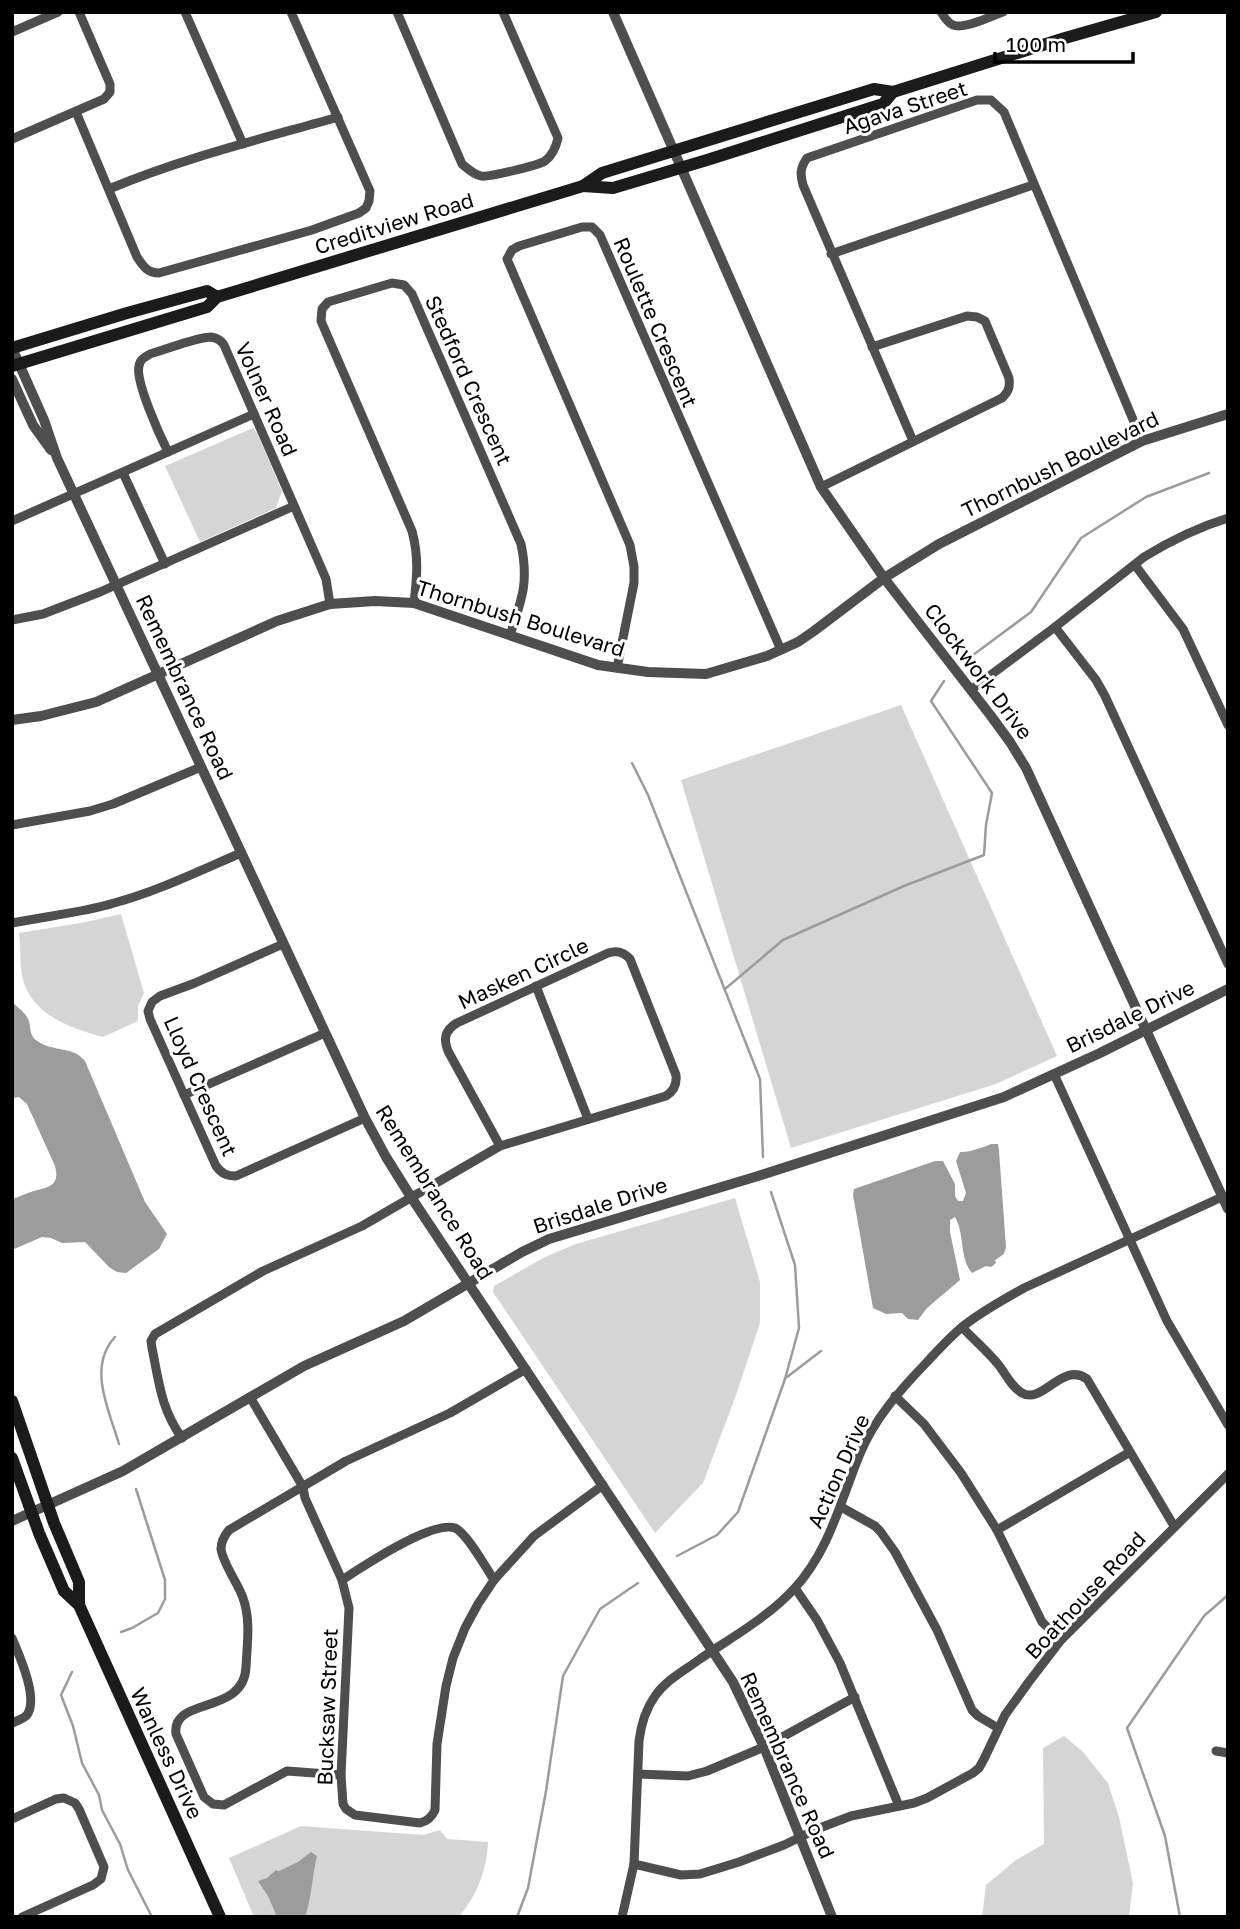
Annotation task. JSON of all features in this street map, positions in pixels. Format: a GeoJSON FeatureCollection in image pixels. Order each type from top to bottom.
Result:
{"type":"FeatureCollection","features":[{"type":"Feature","properties":{"kind":"main road","name":"Creditview Road"},"geometry":{"type":"LineString","coordinates":[[16,365],[207,307],[216,297],[583,186],[602,173],[874,89],[893,92],[1156,12]]}},
{"type":"Feature","properties":{"kind":"main road","name":"Creditview Road"},"geometry":{"type":"LineString","coordinates":[[583,186],[613,188],[883,104],[893,92]]}},
{"type":"Feature","properties":{"kind":"main road","name":"Creditview Road"},"geometry":{"type":"LineString","coordinates":[[12,348],[207,291],[216,297]]}},
{"type":"Feature","properties":{"kind":"main road","name":"Wanless Drive"},"geometry":{"type":"LineString","coordinates":[[12,1401],[48,1505],[79,1582],[79,1605]]}},
{"type":"Feature","properties":{"kind":"main road","name":"Wanless Drive"},"geometry":{"type":"LineString","coordinates":[[12,1458],[64,1591],[79,1605],[220,1917]]}},
{"type":"Feature","properties":{"kind":"street"},"geometry":{"type":"LineString","coordinates":[[12,32],[58,12]]}},
{"type":"Feature","properties":{"kind":"street"},"geometry":{"type":"LineString","coordinates":[[12,139],[103,99],[110,92],[110,84],[79,12]]}},
{"type":"Feature","properties":{"kind":"street"},"geometry":{"type":"LineString","coordinates":[[185,12],[243,144]]}},
{"type":"Feature","properties":{"kind":"street"},"geometry":{"type":"LineString","coordinates":[[76,111],[137,257],[147,271],[159,273],[312,230],[359,213],[366,208],[370,191],[291,12]]}},
{"type":"Feature","properties":{"kind":"street"},"geometry":{"type":"LineString","coordinates":[[397,12],[462,164],[483,177],[543,163],[556,148],[558,138],[503,12]]}},
{"type":"Feature","properties":{"kind":"street","name":"Clockwork Drive"},"geometry":{"type":"LineString","coordinates":[[613,12],[821,486],[884,578],[972,689],[1026,768],[1228,1209]]}},
{"type":"Feature","properties":{"kind":"street"},"geometry":{"type":"LineString","coordinates":[[942,12],[953,26],[964,26],[1003,12]]}},
{"type":"Feature","properties":{"kind":"street","name":"Agava Street"},"geometry":{"type":"LineString","coordinates":[[913,441],[831,254],[803,185],[801,167],[807,158],[977,100],[990,100],[1004,112],[1142,441]]}},
{"type":"Feature","properties":{"kind":"street"},"geometry":{"type":"LineString","coordinates":[[109,189],[243,144],[338,117]]}},
{"type":"Feature","properties":{"kind":"street"},"geometry":{"type":"LineString","coordinates":[[831,254],[1033,185]]}},
{"type":"Feature","properties":{"kind":"street","name":"Roulette Crescent"},"geometry":{"type":"LineString","coordinates":[[617,668],[634,583],[630,545],[507,259],[512,250],[519,246],[587,226],[600,235],[781,650]]}},
{"type":"Feature","properties":{"kind":"street","name":"Stedford Crescent"},"geometry":{"type":"LineString","coordinates":[[414,603],[418,552],[412,531],[321,321],[321,309],[328,302],[392,283],[404,285],[412,294],[521,544],[526,578],[510,635]]}},
{"type":"Feature","properties":{"kind":"street"},"geometry":{"type":"LineString","coordinates":[[821,486],[1002,398],[1008,392],[1009,378],[985,321],[977,317],[967,316],[872,346]]}},
{"type":"Feature","properties":{"kind":"street","name":"Volner Road"},"geometry":{"type":"LineString","coordinates":[[168,452],[150,411],[139,364],[150,354],[207,337],[222,341],[326,579],[330,604]]}},
{"type":"Feature","properties":{"kind":"street","name":"Remembrance Road"},"geometry":{"type":"LineString","coordinates":[[12,348],[16,365],[44,420],[57,458],[365,1118],[411,1197],[733,1682],[764,1748],[832,1917]]}},
{"type":"Feature","properties":{"kind":"street","name":"Remembrance Road"},"geometry":{"type":"LineString","coordinates":[[12,379],[33,425],[57,458]]}},
{"type":"Feature","properties":{"kind":"street"},"geometry":{"type":"LineString","coordinates":[[12,521],[254,414]]}},
{"type":"Feature","properties":{"kind":"street","name":"Thornbush Boulevard"},"geometry":{"type":"LineString","coordinates":[[12,720],[41,716],[96,702],[277,621],[330,604],[375,601],[414,603],[617,668],[648,673],[706,674],[726,669],[781,650],[814,631],[884,578],[939,544],[1142,441],[1228,414]]}},
{"type":"Feature","properties":{"kind":"street"},"geometry":{"type":"LineString","coordinates":[[123,472],[165,564]]}},
{"type":"Feature","properties":{"kind":"street"},"geometry":{"type":"LineString","coordinates":[[13,619],[44,614],[295,506]]}},
{"type":"Feature","properties":{"kind":"street"},"geometry":{"type":"LineString","coordinates":[[972,689],[1159,548],[1228,518]]}},
{"type":"Feature","properties":{"kind":"street"},"geometry":{"type":"LineString","coordinates":[[1135,565],[1183,629],[1228,725]]}},
{"type":"Feature","properties":{"kind":"street"},"geometry":{"type":"LineString","coordinates":[[1055,627],[1096,680],[1105,696],[1228,964]]}},
{"type":"Feature","properties":{"kind":"street"},"geometry":{"type":"LineString","coordinates":[[12,825],[90,811],[113,804],[201,767]]}},
{"type":"Feature","properties":{"kind":"street"},"geometry":{"type":"LineString","coordinates":[[12,923],[117,903],[155,890],[241,853]]}},
{"type":"Feature","properties":{"kind":"street","name":"Lloyd Crescent"},"geometry":{"type":"LineString","coordinates":[[283,944],[160,996],[152,1002],[148,1011],[216,1166],[220,1172],[236,1176],[365,1118]]}},
{"type":"Feature","properties":{"kind":"street","name":"Masken Circle"},"geometry":{"type":"LineString","coordinates":[[182,1438],[170,1421],[163,1403],[151,1341],[155,1334],[255,1275],[362,1226],[500,1146],[672,1092],[676,1081],[671,1062],[630,959],[622,953],[608,953],[450,1027],[445,1044],[500,1146]]}},
{"type":"Feature","properties":{"kind":"street"},"geometry":{"type":"LineString","coordinates":[[536,986],[588,1119]]}},
{"type":"Feature","properties":{"kind":"street","name":"Brisdale Drive"},"geometry":{"type":"LineString","coordinates":[[12,1521],[123,1471],[304,1366],[404,1321],[522,1252],[559,1236],[758,1177],[1004,1097],[1228,989]]}},
{"type":"Feature","properties":{"kind":"street"},"geometry":{"type":"LineString","coordinates":[[184,1095],[324,1033]]}},
{"type":"Feature","properties":{"kind":"street"},"geometry":{"type":"LineString","coordinates":[[1054,1074],[1167,1321],[1228,1425]]}},
{"type":"Feature","properties":{"kind":"street","name":"Action Drive"},"geometry":{"type":"LineString","coordinates":[[622,1917],[634,1864],[641,1729],[648,1707],[663,1685],[764,1615],[795,1588],[823,1548],[866,1440],[895,1396],[962,1327],[1024,1288],[1222,1197]]}},
{"type":"Feature","properties":{"kind":"street"},"geometry":{"type":"LineString","coordinates":[[962,1327],[1023,1394],[1036,1394],[1068,1375],[1075,1374],[1087,1379],[1174,1526]]}},
{"type":"Feature","properties":{"kind":"street"},"geometry":{"type":"LineString","coordinates":[[341,1775],[287,1771],[224,1805],[213,1804],[204,1797],[175,1728],[183,1714],[235,1694],[246,1676],[248,1620],[244,1600],[223,1554],[222,1541],[229,1530],[362,1452],[450,1413],[526,1369]]}},
{"type":"Feature","properties":{"kind":"street"},"geometry":{"type":"LineString","coordinates":[[895,1396],[924,1424],[947,1454],[997,1530],[1042,1622],[1061,1640]]}},
{"type":"Feature","properties":{"kind":"street","name":"Bucksaw Street"},"geometry":{"type":"LineString","coordinates":[[250,1397],[303,1487],[305,1498],[342,1580],[349,1608],[341,1775],[343,1804],[355,1815],[421,1823],[430,1819],[435,1810],[437,1744],[446,1686],[465,1628],[494,1580],[534,1536],[603,1485]]}},
{"type":"Feature","properties":{"kind":"street"},"geometry":{"type":"LineString","coordinates":[[997,1530],[1130,1452]]}},
{"type":"Feature","properties":{"kind":"street","name":"Boathouse Road"},"geometry":{"type":"LineString","coordinates":[[634,1864],[681,1875],[700,1874],[739,1862],[851,1816],[927,1798],[973,1773],[984,1759],[998,1728],[1061,1640],[1228,1474]]}},
{"type":"Feature","properties":{"kind":"street"},"geometry":{"type":"LineString","coordinates":[[841,1507],[875,1526],[885,1538],[919,1595],[972,1710],[998,1728]]}},
{"type":"Feature","properties":{"kind":"street"},"geometry":{"type":"LineString","coordinates":[[342,1580],[395,1547],[435,1530],[451,1527],[464,1536],[494,1580]]}},
{"type":"Feature","properties":{"kind":"street"},"geometry":{"type":"LineString","coordinates":[[795,1588],[830,1644],[855,1697],[899,1806]]}},
{"type":"Feature","properties":{"kind":"street"},"geometry":{"type":"LineString","coordinates":[[12,1638],[25,1670],[30,1707],[27,1714],[12,1723]]}},
{"type":"Feature","properties":{"kind":"street"},"geometry":{"type":"LineString","coordinates":[[638,1774],[698,1774],[764,1748],[855,1697]]}},
{"type":"Feature","properties":{"kind":"street"},"geometry":{"type":"LineString","coordinates":[[1216,1751],[1228,1753]]}},
{"type":"Feature","properties":{"kind":"street"},"geometry":{"type":"LineString","coordinates":[[12,1819],[56,1799],[69,1799],[79,1809],[104,1867],[101,1879],[93,1885],[22,1917]]}},
{"type":"Feature","properties":{"kind":"shaded area"},"geometry":{"type":"Polygon","coordinates":[[[253,428],[282,491],[276,508],[200,542],[165,466],[253,428]]]}},
{"type":"Feature","properties":{"kind":"shaded area"},"geometry":{"type":"Polygon","coordinates":[[[901,705],[1057,1056],[996,1084],[791,1148],[681,780],[901,705]]]}},
{"type":"Feature","properties":{"kind":"shaded area"},"geometry":{"type":"Polygon","coordinates":[[[121,914],[144,993],[138,1006],[138,1021],[103,1037],[56,1019],[37,1004],[29,994],[22,977],[19,933],[121,914]]]}},
{"type":"Feature","properties":{"kind":"shaded area"},"geometry":{"type":"Polygon","coordinates":[[[12,1002],[27,1016],[36,1040],[75,1053],[85,1061],[145,1202],[167,1234],[159,1249],[126,1273],[109,1267],[85,1242],[62,1243],[42,1237],[12,1250],[12,1199],[49,1186],[55,1181],[56,1172],[27,1104],[19,1097],[12,1098],[12,1002]]]}},
{"type":"Feature","properties":{"kind":"shaded area"},"geometry":{"type":"Polygon","coordinates":[[[998,1144],[999,1151],[1006,1247],[1004,1254],[995,1260],[996,1263],[991,1267],[986,1266],[972,1273],[965,1260],[955,1217],[950,1220],[950,1232],[960,1280],[927,1308],[918,1320],[908,1319],[902,1313],[886,1314],[873,1308],[854,1189],[935,1161],[943,1161],[955,1184],[955,1196],[958,1201],[963,1201],[966,1193],[956,1161],[960,1152],[998,1144]]]}},
{"type":"Feature","properties":{"kind":"shaded area"},"geometry":{"type":"Polygon","coordinates":[[[735,1198],[760,1282],[760,1323],[703,1483],[655,1533],[493,1292],[494,1286],[545,1257],[576,1244],[735,1198]]]}},
{"type":"Feature","properties":{"kind":"shaded area"},"geometry":{"type":"Polygon","coordinates":[[[1064,1736],[1083,1752],[1108,1783],[1119,1817],[1133,1883],[1129,1917],[982,1917],[986,1885],[1016,1860],[1044,1844],[1043,1748],[1064,1736]]]}},
{"type":"Feature","properties":{"kind":"shaded area"},"geometry":{"type":"Polygon","coordinates":[[[301,1826],[423,1835],[440,1830],[447,1839],[488,1842],[486,1862],[476,1891],[459,1917],[254,1917],[229,1858],[301,1826]]]}},
{"type":"Feature","properties":{"kind":"shaded area"},"geometry":{"type":"Polygon","coordinates":[[[311,1852],[317,1856],[305,1917],[277,1917],[258,1881],[267,1878],[276,1870],[298,1862],[311,1852]]]}},
{"type":"Feature","properties":{"kind":"waterway"},"geometry":{"type":"LineString","coordinates":[[973,655],[1031,612],[1081,538],[1146,497],[1209,473]]}},
{"type":"Feature","properties":{"kind":"waterway"},"geometry":{"type":"LineString","coordinates":[[725,989],[783,940],[904,886],[984,855],[992,793],[931,701],[944,681]]}},
{"type":"Feature","properties":{"kind":"waterway"},"geometry":{"type":"LineString","coordinates":[[632,763],[648,795],[760,1079],[763,1157]]}},
{"type":"Feature","properties":{"kind":"waterway"},"geometry":{"type":"LineString","coordinates":[[677,1556],[717,1535],[738,1512],[785,1379],[799,1328],[795,1265],[771,1192]]}},
{"type":"Feature","properties":{"kind":"waterway"},"geometry":{"type":"LineString","coordinates":[[115,1337],[102,1362],[101,1375],[106,1403],[119,1444]]}},
{"type":"Feature","properties":{"kind":"waterway"},"geometry":{"type":"LineString","coordinates":[[787,1377],[821,1351]]}},
{"type":"Feature","properties":{"kind":"waterway"},"geometry":{"type":"LineString","coordinates":[[121,1632],[158,1613],[165,1599],[165,1580],[136,1489]]}},
{"type":"Feature","properties":{"kind":"waterway"},"geometry":{"type":"LineString","coordinates":[[517,1917],[528,1888],[563,1676],[600,1609],[638,1583]]}},
{"type":"Feature","properties":{"kind":"waterway"},"geometry":{"type":"LineString","coordinates":[[1180,1917],[1165,1836],[1127,1728],[1204,1616],[1228,1595]]}},
{"type":"Feature","properties":{"kind":"waterway"},"geometry":{"type":"LineString","coordinates":[[72,1672],[61,1695],[73,1726],[82,1763],[99,1795],[102,1810],[120,1844],[128,1870],[152,1917]]}}]}
